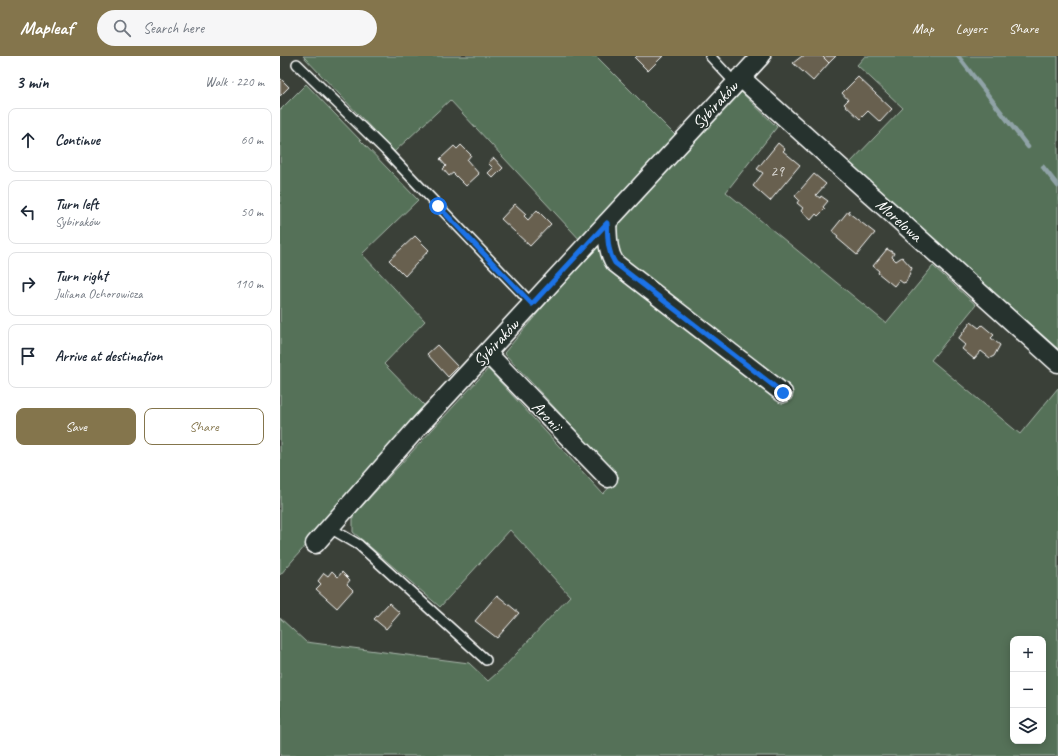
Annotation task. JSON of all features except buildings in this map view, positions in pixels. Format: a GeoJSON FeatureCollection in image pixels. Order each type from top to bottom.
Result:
{"type":"FeatureCollection","features":[{"type":"Feature","properties":{"kind":"street","name":"Sybiraków"},"geometry":{"type":"LineString","coordinates":[[315,544],[418,427],[761,56]]}},
{"type":"Feature","properties":{"kind":"street","name":"Morelowa"},"geometry":{"type":"LineString","coordinates":[[738,80],[1058,363]]}},
{"type":"Feature","properties":{"kind":"street"},"geometry":{"type":"LineString","coordinates":[[607,223],[608,246],[611,257],[615,263],[783,393]]}},
{"type":"Feature","properties":{"kind":"street","name":"Aronii"},"geometry":{"type":"LineString","coordinates":[[487,353],[608,478]]}},
{"type":"Feature","properties":{"kind":"lane"},"geometry":{"type":"LineString","coordinates":[[710,56],[738,80]]}},
{"type":"Feature","properties":{"kind":"lane"},"geometry":{"type":"LineString","coordinates":[[297,64],[385,150],[532,304]]}},
{"type":"Feature","properties":{"kind":"lane"},"geometry":{"type":"LineString","coordinates":[[330,528],[359,545],[486,660]]}},
{"type":"Feature","properties":{"kind":"green space"},"geometry":{"type":"Polygon","coordinates":[[[303,56],[596,56],[679,139],[582,242],[450,100],[394,152],[303,56]]]}},
{"type":"Feature","properties":{"kind":"green space"},"geometry":{"type":"Polygon","coordinates":[[[865,56],[1058,56],[1058,349],[849,164],[903,108],[857,65],[865,56]]]}},
{"type":"Feature","properties":{"kind":"green space"},"geometry":{"type":"Polygon","coordinates":[[[306,84],[418,200],[362,254],[425,321],[384,364],[426,407],[280,575],[280,110],[306,84]]]}},
{"type":"Feature","properties":{"kind":"green space"},"geometry":{"type":"Polygon","coordinates":[[[740,91],[777,127],[726,192],[886,323],[933,266],[976,305],[931,360],[1020,434],[1058,388],[1058,756],[280,756],[280,618],[306,642],[469,663],[488,681],[505,666],[570,596],[510,530],[440,607],[353,532],[353,516],[488,369],[603,494],[619,477],[504,353],[603,236],[620,259],[613,221],[740,91]]]}},
{"type":"Feature","properties":{"kind":"waterway"},"geometry":{"type":"LineString","coordinates":[[958,56],[1028,147]]}},
{"type":"Feature","properties":{"kind":"waterway"},"geometry":{"type":"LineString","coordinates":[[1043,167],[1058,186]]}},
{"type":"Feature","properties":{"kind":"route"},"geometry":{"type":"LineString","coordinates":[[438,206],[532,304],[607,223],[608,246],[611,257],[615,263],[783,393]]}}]}
